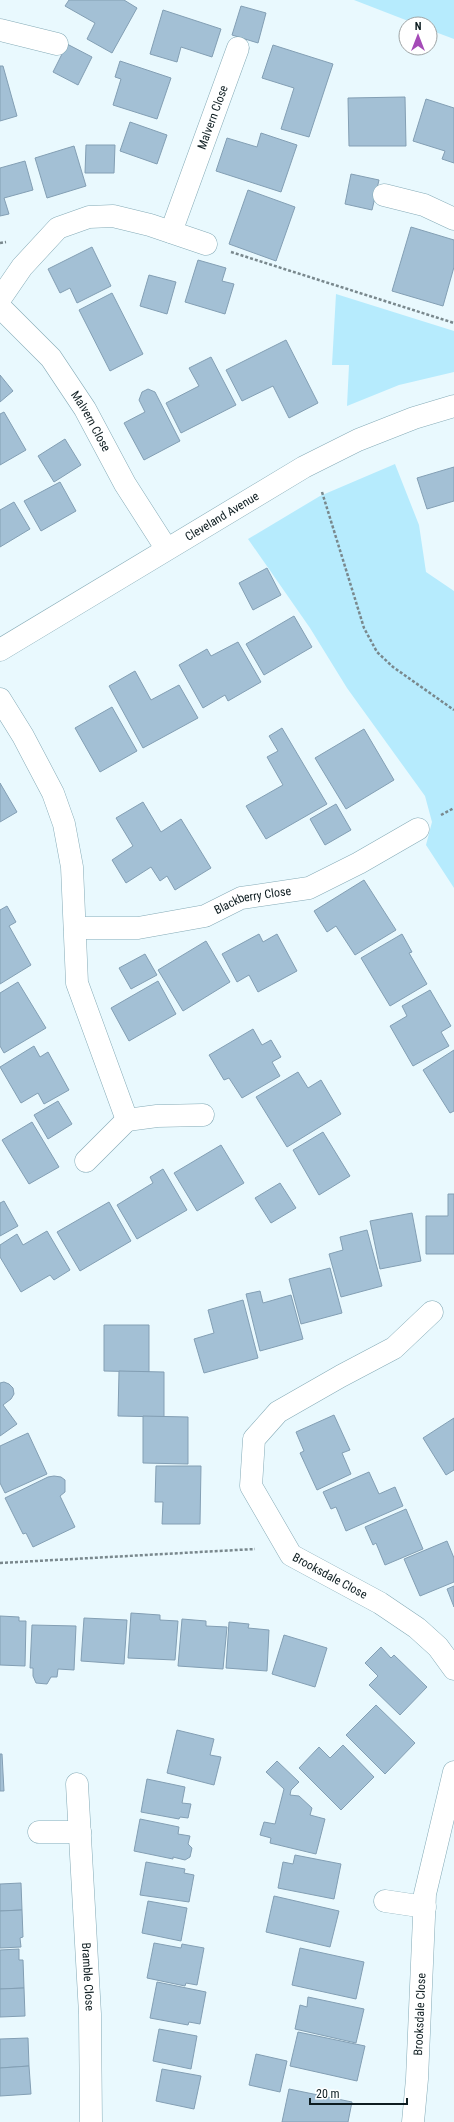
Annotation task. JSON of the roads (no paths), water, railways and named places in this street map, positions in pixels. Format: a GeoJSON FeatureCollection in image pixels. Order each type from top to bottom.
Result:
{"type":"FeatureCollection","features":[{"type":"Feature","properties":{"kind":"street"},"geometry":{"type":"LineString","coordinates":[[0,30],[57,44]]}},
{"type":"Feature","properties":{"kind":"street","name":"Malvern Close"},"geometry":{"type":"LineString","coordinates":[[171,232],[238,48]]}},
{"type":"Feature","properties":{"kind":"street"},"geometry":{"type":"LineString","coordinates":[[384,195],[424,205],[454,219]]}},
{"type":"Feature","properties":{"kind":"street"},"geometry":{"type":"LineString","coordinates":[[0,299],[22,267],[58,228],[89,217],[113,216],[171,232],[206,244]]}},
{"type":"Feature","properties":{"kind":"street","name":"Malvern Close"},"geometry":{"type":"LineString","coordinates":[[0,308],[51,358],[85,409],[125,484],[166,548]]}},
{"type":"Feature","properties":{"kind":"street","name":"Cleveland Avenue"},"geometry":{"type":"LineString","coordinates":[[0,650],[166,548],[304,467],[358,440],[414,418],[454,406]]}},
{"type":"Feature","properties":{"kind":"street"},"geometry":{"type":"LineString","coordinates":[[0,699],[26,742],[53,793],[64,824],[72,866],[77,983],[127,1120]]}},
{"type":"Feature","properties":{"kind":"street","name":"Blackberry Close"},"geometry":{"type":"LineString","coordinates":[[75,928],[138,928],[204,916],[241,898],[309,888],[359,863],[418,829]]}},
{"type":"Feature","properties":{"kind":"street"},"geometry":{"type":"LineString","coordinates":[[86,1161],[127,1120],[157,1116],[203,1114]]}},
{"type":"Feature","properties":{"kind":"street","name":"Brooksdale Close"},"geometry":{"type":"LineString","coordinates":[[432,1312],[394,1348],[278,1412],[254,1439],[251,1486],[291,1555],[380,1603],[417,1628],[438,1647],[453,1666]]}},
{"type":"Feature","properties":{"kind":"street","name":"Brooksdale Close"},"geometry":{"type":"LineString","coordinates":[[413,2122],[417,2079],[425,1894],[454,1772]]}},
{"type":"Feature","properties":{"kind":"street","name":"Bramble Close"},"geometry":{"type":"LineString","coordinates":[[77,1784],[90,2014],[91,2122]]}},
{"type":"Feature","properties":{"kind":"street"},"geometry":{"type":"LineString","coordinates":[[39,1832],[80,1832]]}},
{"type":"Feature","properties":{"kind":"street"},"geometry":{"type":"LineString","coordinates":[[385,1901],[425,1907]]}}]}
